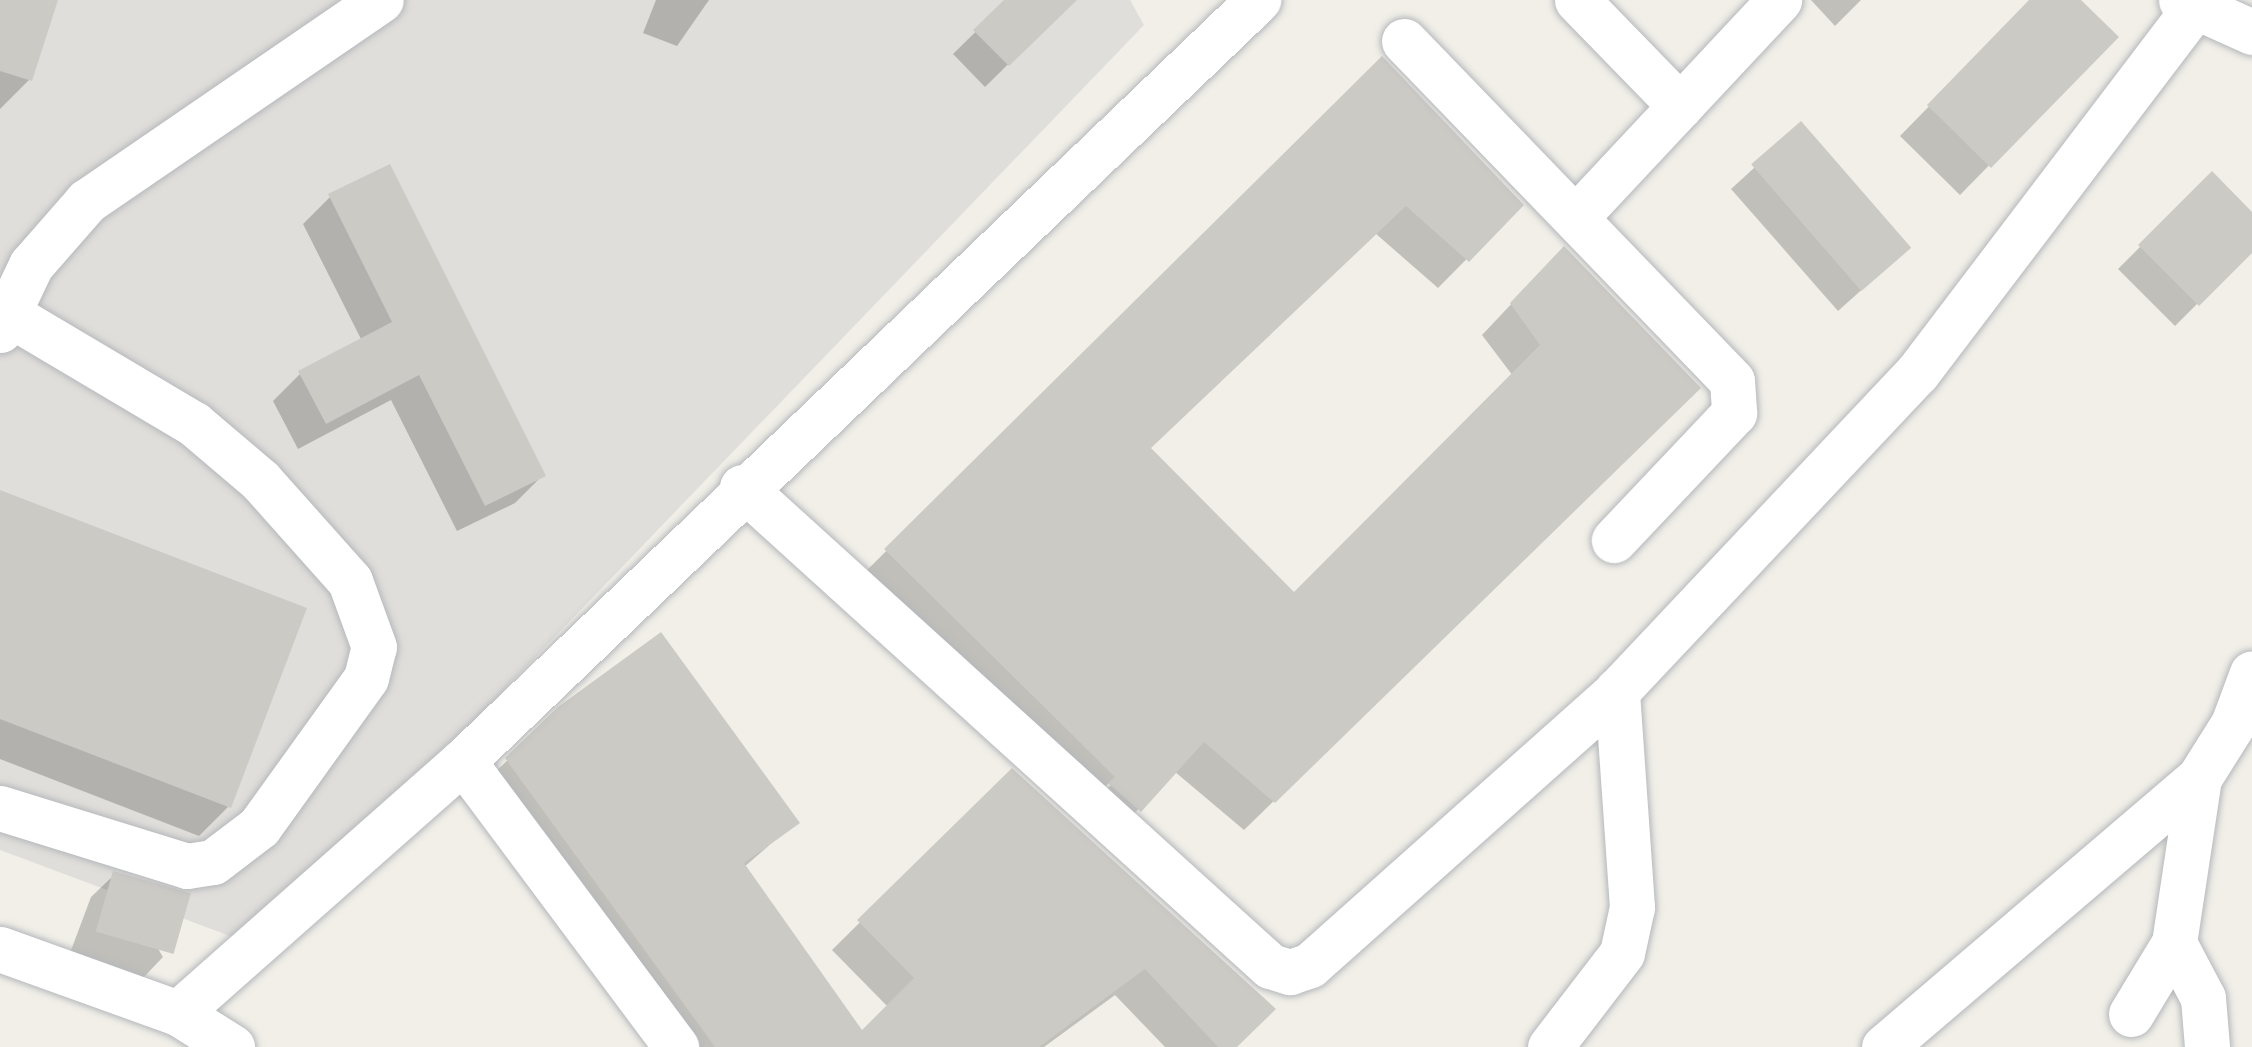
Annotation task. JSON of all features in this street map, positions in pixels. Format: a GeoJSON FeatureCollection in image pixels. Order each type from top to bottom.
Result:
{"type":"FeatureCollection","features":[{"type":"Feature","properties":{"kind":"street"},"geometry":{"type":"LineString","coordinates":[[0,808],[187,866],[213,862],[260,827],[366,677],[374,647],[350,581],[260,480],[194,424],[4,321],[31,265],[87,201],[381,0]]}},
{"type":"Feature","properties":{"kind":"street"},"geometry":{"type":"LineString","coordinates":[[178,1013],[463,760],[742,488],[1258,0]]}},
{"type":"Feature","properties":{"kind":"street"},"geometry":{"type":"LineString","coordinates":[[1577,0],[1680,106]]}},
{"type":"Feature","properties":{"kind":"street"},"geometry":{"type":"LineString","coordinates":[[1577,216],[1779,0]]}},
{"type":"Feature","properties":{"kind":"street"},"geometry":{"type":"LineString","coordinates":[[742,488],[1270,966],[1289,972],[1310,965],[1617,691],[1917,373],[2187,5],[2252,32]]}},
{"type":"Feature","properties":{"kind":"street"},"geometry":{"type":"LineString","coordinates":[[1405,41],[1717,362],[1737,398],[1734,413],[1614,540]]}},
{"type":"Feature","properties":{"kind":"street"},"geometry":{"type":"LineString","coordinates":[[1884,1047],[2199,778],[2233,724],[2252,673]]}},
{"type":"Feature","properties":{"kind":"street"},"geometry":{"type":"LineString","coordinates":[[1550,1047],[1622,953],[1632,907],[1617,691]]}},
{"type":"Feature","properties":{"kind":"street"},"geometry":{"type":"LineString","coordinates":[[463,760],[676,1047]]}},
{"type":"Feature","properties":{"kind":"street"},"geometry":{"type":"LineString","coordinates":[[2131,1014],[2174,943],[2199,778]]}},
{"type":"Feature","properties":{"kind":"street"},"geometry":{"type":"LineString","coordinates":[[2174,943],[2203,998],[2207,1047]]}},
{"type":"Feature","properties":{"kind":"street"},"geometry":{"type":"LineString","coordinates":[[0,950],[178,1013],[232,1047]]}},
{"type":"Feature","properties":{"kind":"shaded area"},"geometry":{"type":"Polygon","coordinates":[[[0,0],[1130,0],[1144,25],[257,946],[0,850],[0,0]]]}},
{"type":"Feature","properties":{"kind":"building"},"geometry":{"type":"Polygon","coordinates":[[[0,0],[58,0],[32,81],[0,71],[0,0]]]}},
{"type":"Feature","properties":{"kind":"building"},"geometry":{"type":"Polygon","coordinates":[[[1004,0],[1077,0],[1009,66],[973,30],[1004,0]]]}},
{"type":"Feature","properties":{"kind":"building"},"geometry":{"type":"Polygon","coordinates":[[[2029,0],[2081,0],[2119,37],[1991,168],[1927,105],[2029,0]]]}},
{"type":"Feature","properties":{"kind":"building"},"geometry":{"type":"Polygon","coordinates":[[[1382,56],[1524,205],[1469,262],[1406,206],[1151,448],[1294,592],[1540,345],[1510,303],[1564,246],[1701,388],[1275,803],[1204,742],[1141,812],[1108,783],[1115,777],[884,549],[1382,56]]]}},
{"type":"Feature","properties":{"kind":"building"},"geometry":{"type":"Polygon","coordinates":[[[1801,121],[1911,248],[1861,291],[1751,164],[1801,121]]]}},
{"type":"Feature","properties":{"kind":"building"},"geometry":{"type":"Polygon","coordinates":[[[390,164],[546,476],[485,506],[419,375],[326,424],[298,371],[392,322],[328,194],[390,164]]]}},
{"type":"Feature","properties":{"kind":"building"},"geometry":{"type":"Polygon","coordinates":[[[2212,171],[2252,212],[2252,253],[2199,306],[2138,245],[2212,171]]]}},
{"type":"Feature","properties":{"kind":"building"},"geometry":{"type":"Polygon","coordinates":[[[0,490],[307,608],[231,808],[0,719],[0,490]]]}},
{"type":"Feature","properties":{"kind":"building"},"geometry":{"type":"Polygon","coordinates":[[[661,632],[800,823],[744,863],[862,1030],[914,978],[857,920],[1012,768],[1276,1009],[1237,1047],[1218,1047],[1145,969],[1039,1047],[715,1047],[505,758],[558,707],[661,632]]]}},
{"type":"Feature","properties":{"kind":"building"},"geometry":{"type":"Polygon","coordinates":[[[113,871],[191,893],[173,954],[96,932],[113,871]]]}}]}
